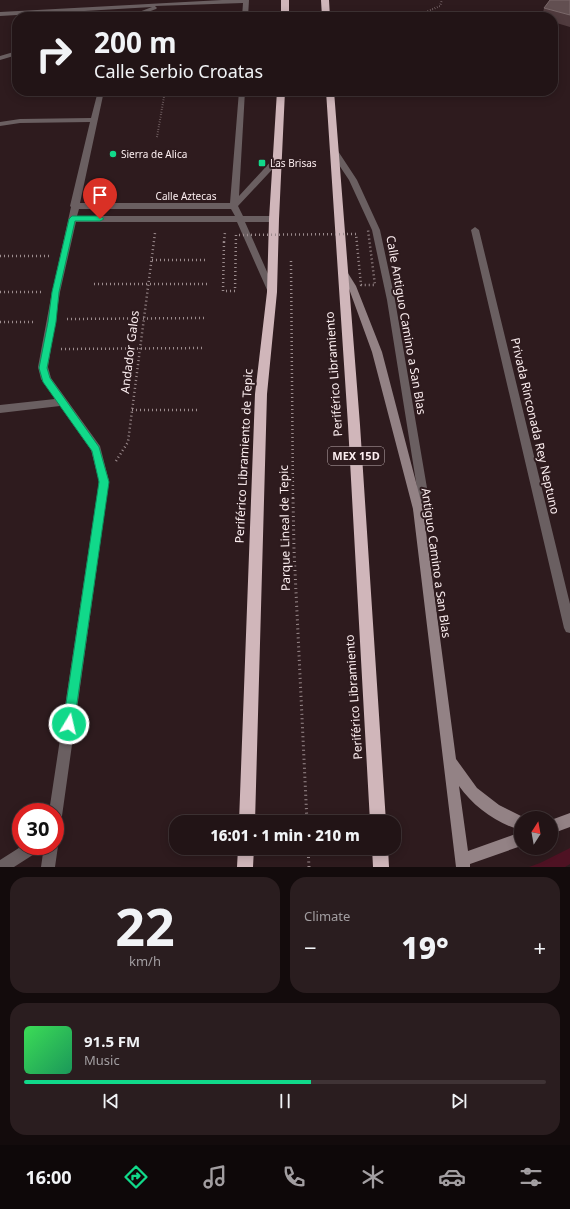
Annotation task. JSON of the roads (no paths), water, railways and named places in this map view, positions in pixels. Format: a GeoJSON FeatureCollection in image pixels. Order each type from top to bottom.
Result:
{"type":"FeatureCollection","features":[{"type":"Feature","properties":{"kind":"highway"},"geometry":{"type":"LineString","coordinates":[[285,12],[286,0]]}},
{"type":"Feature","properties":{"kind":"highway"},"geometry":{"type":"LineString","coordinates":[[325,0],[326,12]]}},
{"type":"Feature","properties":{"kind":"highway","name":"Periférico Libramiento de Tepic"},"geometry":{"type":"LineString","coordinates":[[247,815],[261,394],[272,292],[281,96]]}},
{"type":"Feature","properties":{"kind":"highway","name":"Periférico Libramiento"},"geometry":{"type":"LineString","coordinates":[[330,96],[378,815]]}},
{"type":"Feature","properties":{"kind":"highway"},"geometry":{"type":"LineString","coordinates":[[245,867],[246,855]]}},
{"type":"Feature","properties":{"kind":"highway"},"geometry":{"type":"LineString","coordinates":[[380,855],[381,867]]}},
{"type":"Feature","properties":{"kind":"street"},"geometry":{"type":"LineString","coordinates":[[33,12],[164,4],[246,1],[245,12]]}},
{"type":"Feature","properties":{"kind":"street"},"geometry":{"type":"LineString","coordinates":[[142,12],[164,4]]}},
{"type":"Feature","properties":{"kind":"street"},"geometry":{"type":"LineString","coordinates":[[0,14],[12,13]]}},
{"type":"Feature","properties":{"kind":"street"},"geometry":{"type":"LineString","coordinates":[[0,58],[12,54]]}},
{"type":"Feature","properties":{"kind":"street"},"geometry":{"type":"LineString","coordinates":[[57,803],[104,482],[96,450],[46,379],[43,368],[56,292],[100,96]]}},
{"type":"Feature","properties":{"kind":"street"},"geometry":{"type":"LineString","coordinates":[[242,96],[234,206],[272,292]]}},
{"type":"Feature","properties":{"kind":"street"},"geometry":{"type":"LineString","coordinates":[[0,124],[20,121],[94,120]]}},
{"type":"Feature","properties":{"kind":"street","name":"Calle Antiguo Camino a San Blas"},"geometry":{"type":"LineString","coordinates":[[335,154],[353,180],[376,230],[391,300],[422,488],[422,499],[418,509]]}},
{"type":"Feature","properties":{"kind":"street"},"geometry":{"type":"LineString","coordinates":[[234,206],[277,160]]}},
{"type":"Feature","properties":{"kind":"street","name":"Calle Aztecas"},"geometry":{"type":"LineString","coordinates":[[74,206],[234,206]]}},
{"type":"Feature","properties":{"kind":"street"},"geometry":{"type":"LineString","coordinates":[[72,219],[274,220]]}},
{"type":"Feature","properties":{"kind":"street","name":"Privada Rinconada Rey Neptuno"},"geometry":{"type":"LineString","coordinates":[[475,230],[570,628]]}},
{"type":"Feature","properties":{"kind":"street","name":"Antiguo Camino a San Blas"},"geometry":{"type":"LineString","coordinates":[[343,272],[352,286],[377,352],[418,509],[463,863]]}},
{"type":"Feature","properties":{"kind":"street"},"geometry":{"type":"LineString","coordinates":[[0,409],[61,402]]}},
{"type":"Feature","properties":{"kind":"street"},"geometry":{"type":"LineString","coordinates":[[450,762],[472,793],[494,810],[514,820]]}},
{"type":"Feature","properties":{"kind":"street"},"geometry":{"type":"LineString","coordinates":[[558,824],[570,820]]}},
{"type":"Feature","properties":{"kind":"street"},"geometry":{"type":"LineString","coordinates":[[463,863],[514,842]]}},
{"type":"Feature","properties":{"kind":"street"},"geometry":{"type":"LineString","coordinates":[[2,867],[20,855]]}},
{"type":"Feature","properties":{"kind":"street"},"geometry":{"type":"LineString","coordinates":[[48,867],[50,855]]}},
{"type":"Feature","properties":{"kind":"place","name":"Sierra de Alica"},"geometry":{"type":"Point","coordinates":[113,154]}},
{"type":"Feature","properties":{"kind":"place","name":"Las Brisas"},"geometry":{"type":"Point","coordinates":[262,163]}}]}
